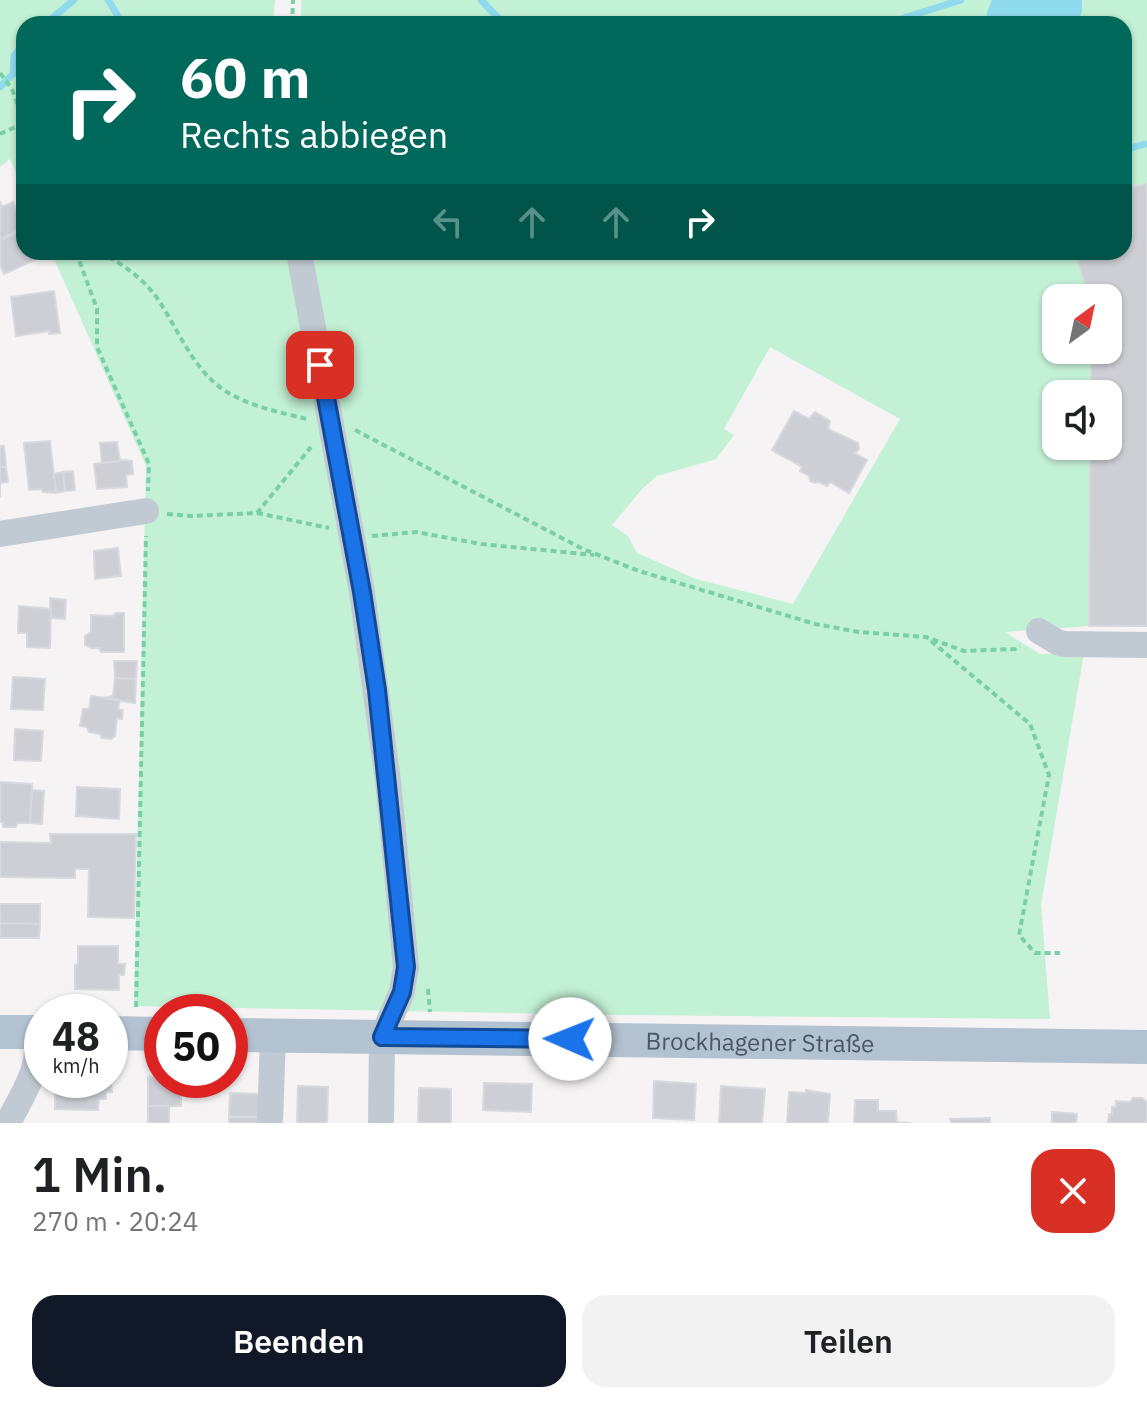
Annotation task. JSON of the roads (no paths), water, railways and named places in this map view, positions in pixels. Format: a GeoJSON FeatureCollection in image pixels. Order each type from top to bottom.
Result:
{"type":"FeatureCollection","features":[{"type":"Feature","properties":{"kind":"main road"},"geometry":{"type":"LineString","coordinates":[[0,1032],[24,1032]]}},
{"type":"Feature","properties":{"kind":"main road","name":"Brockhagener Straße"},"geometry":{"type":"LineString","coordinates":[[248,1035],[1147,1047]]}},
{"type":"Feature","properties":{"kind":"street"},"geometry":{"type":"LineString","coordinates":[[300,260],[352,533],[377,690],[406,967],[402,992],[382,1037],[381,1123]]}},
{"type":"Feature","properties":{"kind":"street"},"geometry":{"type":"LineString","coordinates":[[0,534],[146,511]]}},
{"type":"Feature","properties":{"kind":"street"},"geometry":{"type":"LineString","coordinates":[[1039,631],[1064,644],[1147,645]]}},
{"type":"Feature","properties":{"kind":"street"},"geometry":{"type":"LineString","coordinates":[[270,1123],[273,1036]]}},
{"type":"Feature","properties":{"kind":"street"},"geometry":{"type":"LineString","coordinates":[[8,1123],[24,1092]]}},
{"type":"Feature","properties":{"kind":"water"},"geometry":{"type":"Polygon","coordinates":[[[992,0],[1082,0],[1080,16],[987,16],[992,0]]]}},
{"type":"Feature","properties":{"kind":"waterway"},"geometry":{"type":"LineString","coordinates":[[55,16],[74,0]]}},
{"type":"Feature","properties":{"kind":"waterway"},"geometry":{"type":"LineString","coordinates":[[108,0],[118,16]]}},
{"type":"Feature","properties":{"kind":"waterway"},"geometry":{"type":"LineString","coordinates":[[481,0],[496,16]]}},
{"type":"Feature","properties":{"kind":"waterway"},"geometry":{"type":"LineString","coordinates":[[910,16],[961,0]]}},
{"type":"Feature","properties":{"kind":"waterway"},"geometry":{"type":"LineString","coordinates":[[0,87],[13,74],[16,53]]}},
{"type":"Feature","properties":{"kind":"waterway"},"geometry":{"type":"LineString","coordinates":[[1132,148],[1145,144]]}}]}
